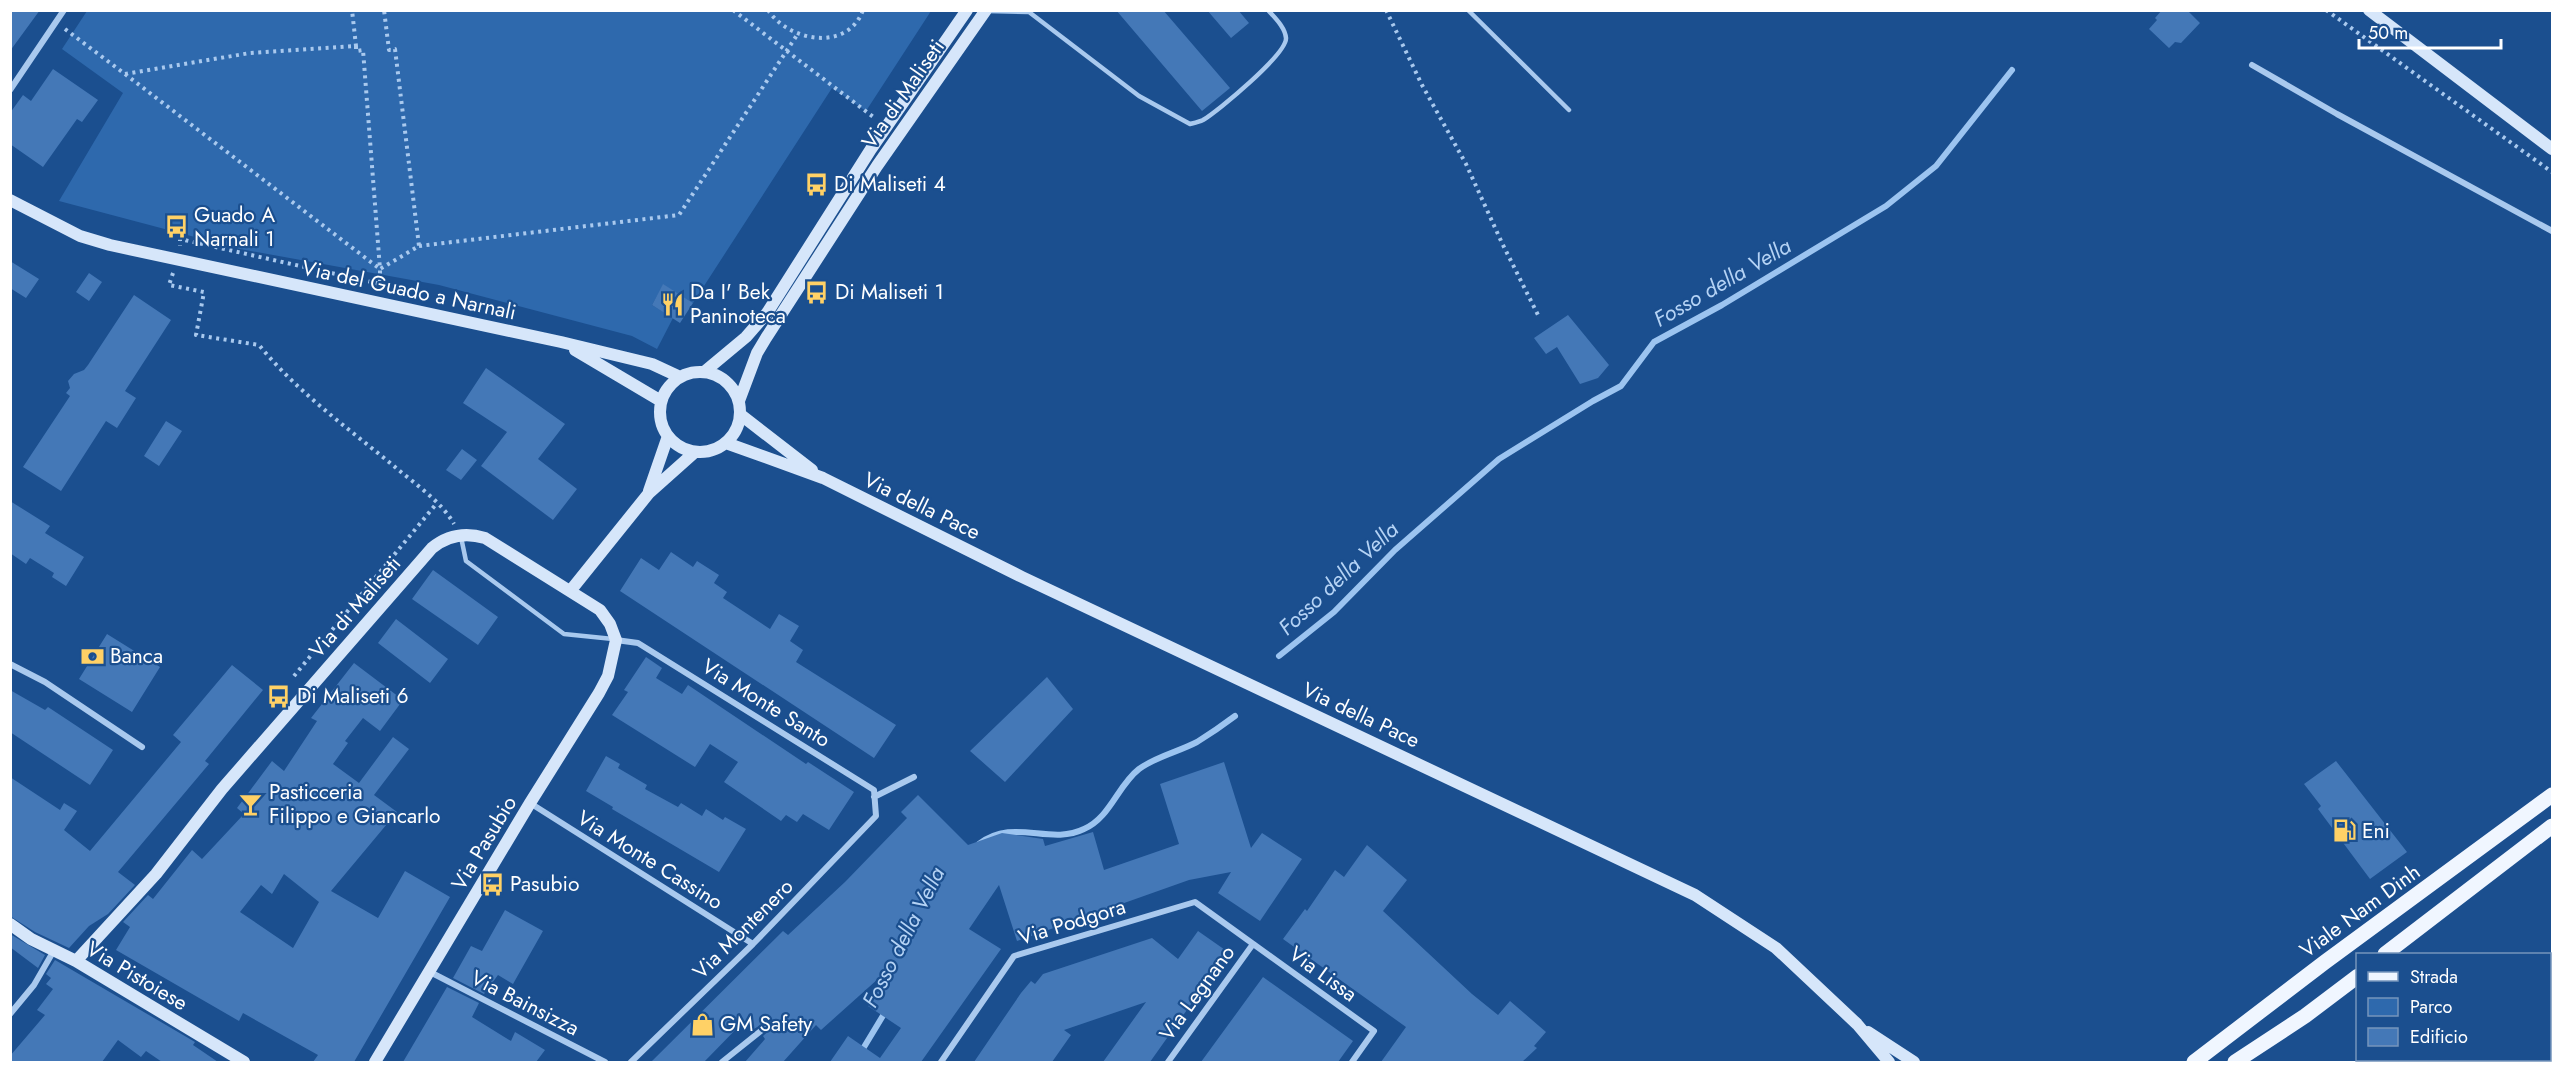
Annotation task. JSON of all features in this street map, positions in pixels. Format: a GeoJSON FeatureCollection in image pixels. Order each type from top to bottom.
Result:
{"type":"FeatureCollection","features":[{"type":"Feature","properties":{"kind":"main road","name":"Viale Nam Dinh"},"geometry":{"type":"LineString","coordinates":[[2194,1062],[2325,962],[2553,795]]}},
{"type":"Feature","properties":{"kind":"main road"},"geometry":{"type":"LineString","coordinates":[[2386,953],[2553,826]]}},
{"type":"Feature","properties":{"kind":"main road"},"geometry":{"type":"LineString","coordinates":[[2235,1062],[2305,1016],[2356,978]]}},
{"type":"Feature","properties":{"kind":"street"},"geometry":{"type":"LineString","coordinates":[[10,90],[64,10]]}},
{"type":"Feature","properties":{"kind":"street","name":"Via di Maliseti"},"geometry":{"type":"LineString","coordinates":[[704,372],[736,345],[767,313],[871,148],[967,10]]}},
{"type":"Feature","properties":{"kind":"street"},"geometry":{"type":"LineString","coordinates":[[2370,10],[2553,149]]}},
{"type":"Feature","properties":{"kind":"street","name":"Via di Maliseti"},"geometry":{"type":"LineString","coordinates":[[739,401],[758,353],[877,166],[985,11]]}},
{"type":"Feature","properties":{"kind":"street"},"geometry":{"type":"LineString","coordinates":[[2252,65],[2337,114],[2553,231]]}},
{"type":"Feature","properties":{"kind":"street","name":"Via del Guado a Narnali"},"geometry":{"type":"LineString","coordinates":[[10,200],[80,236],[110,245],[178,262],[561,342],[652,364],[680,377]]}},
{"type":"Feature","properties":{"kind":"street"},"geometry":{"type":"LineString","coordinates":[[561,342],[661,401]]}},
{"type":"Feature","properties":{"kind":"street"},"geometry":{"type":"LineString","coordinates":[[692,372],[704,372],[716,374],[735,390],[741,415],[734,435],[726,443],[706,452],[695,452],[676,444],[668,436],[662,425],[661,401],[672,383],[680,377],[692,372]]}},
{"type":"Feature","properties":{"kind":"street"},"geometry":{"type":"LineString","coordinates":[[741,415],[823,478]]}},
{"type":"Feature","properties":{"kind":"street"},"geometry":{"type":"LineString","coordinates":[[649,493],[668,436]]}},
{"type":"Feature","properties":{"kind":"street"},"geometry":{"type":"LineString","coordinates":[[726,443],[823,478]]}},
{"type":"Feature","properties":{"kind":"street"},"geometry":{"type":"LineString","coordinates":[[571,590],[649,493],[695,452]]}},
{"type":"Feature","properties":{"kind":"street","name":"Via della Pace"},"geometry":{"type":"LineString","coordinates":[[823,478],[1032,582],[1695,895],[1776,948],[1857,1024]]}},
{"type":"Feature","properties":{"kind":"street"},"geometry":{"type":"LineString","coordinates":[[461,535],[474,534],[485,538],[571,590],[600,610],[610,624],[616,640]]}},
{"type":"Feature","properties":{"kind":"street","name":"Via di Maliseti"},"geometry":{"type":"LineString","coordinates":[[76,961],[156,874],[222,789],[432,548],[444,538],[461,535]]}},
{"type":"Feature","properties":{"kind":"street","name":"Via Monte Santo"},"geometry":{"type":"LineString","coordinates":[[616,640],[638,643],[874,790],[874,797]]}},
{"type":"Feature","properties":{"kind":"street","name":"Via Pasubio"},"geometry":{"type":"LineString","coordinates":[[375,1062],[530,803],[599,693],[608,675],[616,640]]}},
{"type":"Feature","properties":{"kind":"street"},"geometry":{"type":"LineString","coordinates":[[10,664],[45,682],[141,747]]}},
{"type":"Feature","properties":{"kind":"street"},"geometry":{"type":"LineString","coordinates":[[874,797],[914,777]]}},
{"type":"Feature","properties":{"kind":"street","name":"Via Montenero"},"geometry":{"type":"LineString","coordinates":[[631,1062],[753,944],[876,816],[874,797]]}},
{"type":"Feature","properties":{"kind":"street","name":"Via Monte Cassino"},"geometry":{"type":"LineString","coordinates":[[530,803],[753,944]]}},
{"type":"Feature","properties":{"kind":"street","name":"Via Podgora"},"geometry":{"type":"LineString","coordinates":[[941,1062],[1014,956],[1195,902],[1253,944]]}},
{"type":"Feature","properties":{"kind":"street","name":"Via Pistoiese"},"geometry":{"type":"LineString","coordinates":[[10,924],[53,952],[76,961],[244,1062]]}},
{"type":"Feature","properties":{"kind":"street","name":"Via Lissa"},"geometry":{"type":"LineString","coordinates":[[1253,944],[1374,1031],[1352,1062]]}},
{"type":"Feature","properties":{"kind":"street","name":"Via Legnano"},"geometry":{"type":"LineString","coordinates":[[1168,1062],[1253,944]]}},
{"type":"Feature","properties":{"kind":"street"},"geometry":{"type":"LineString","coordinates":[[10,1014],[34,985],[53,952]]}},
{"type":"Feature","properties":{"kind":"street","name":"Via Bainsizza"},"geometry":{"type":"LineString","coordinates":[[430,972],[605,1062]]}},
{"type":"Feature","properties":{"kind":"street"},"geometry":{"type":"LineString","coordinates":[[1857,1024],[1889,1062]]}},
{"type":"Feature","properties":{"kind":"street"},"geometry":{"type":"LineString","coordinates":[[1857,1024],[1914,1062]]}},
{"type":"Feature","properties":{"kind":"street"},"geometry":{"type":"LineString","coordinates":[[722,1062],[767,1026]]}},
{"type":"Feature","properties":{"kind":"lane"},"geometry":{"type":"LineString","coordinates":[[985,11],[1029,12],[1139,96],[1190,124],[1202,121],[1228,100],[1268,64],[1284,46],[1286,38],[1282,26],[1268,10]]}},
{"type":"Feature","properties":{"kind":"lane"},"geometry":{"type":"LineString","coordinates":[[1468,10],[1569,110]]}},
{"type":"Feature","properties":{"kind":"lane"},"geometry":{"type":"LineString","coordinates":[[461,535],[466,561],[564,634],[616,640]]}},
{"type":"Feature","properties":{"kind":"path"},"geometry":{"type":"LineString","coordinates":[[352,10],[356,51],[363,50],[380,284],[180,239],[178,262],[169,285],[204,292],[196,334],[259,345],[299,388],[448,513],[461,535]]}},
{"type":"Feature","properties":{"kind":"path"},"geometry":{"type":"LineString","coordinates":[[384,10],[389,50],[395,49],[419,246]]}},
{"type":"Feature","properties":{"kind":"path"},"geometry":{"type":"LineString","coordinates":[[733,10],[877,120]]}},
{"type":"Feature","properties":{"kind":"path"},"geometry":{"type":"LineString","coordinates":[[768,10],[785,30],[797,35],[837,37],[859,22],[863,10]]}},
{"type":"Feature","properties":{"kind":"path"},"geometry":{"type":"LineString","coordinates":[[1386,10],[1422,85],[1466,164],[1539,316]]}},
{"type":"Feature","properties":{"kind":"path"},"geometry":{"type":"LineString","coordinates":[[2325,10],[2553,172]]}},
{"type":"Feature","properties":{"kind":"path"},"geometry":{"type":"LineString","coordinates":[[56,22],[380,269]]}},
{"type":"Feature","properties":{"kind":"path"},"geometry":{"type":"LineString","coordinates":[[380,269],[419,246],[679,215],[797,35]]}},
{"type":"Feature","properties":{"kind":"path"},"geometry":{"type":"LineString","coordinates":[[125,74],[250,53],[356,46]]}},
{"type":"Feature","properties":{"kind":"path"},"geometry":{"type":"LineString","coordinates":[[294,676],[437,503]]}},
{"type":"Feature","properties":{"kind":"green space"},"geometry":{"type":"Polygon","coordinates":[[[87,11],[931,11],[866,111],[832,88],[693,303],[663,285],[652,305],[673,318],[657,349],[632,336],[439,285],[240,249],[59,201],[123,93],[62,49],[87,11]]]}},
{"type":"Feature","properties":{"kind":"building"},"geometry":{"type":"Polygon","coordinates":[[[10,10],[40,10],[10,51],[10,10]]]}},
{"type":"Feature","properties":{"kind":"building"},"geometry":{"type":"Polygon","coordinates":[[[1116,10],[1163,10],[1230,88],[1202,111],[1116,10]]]}},
{"type":"Feature","properties":{"kind":"building"},"geometry":{"type":"Polygon","coordinates":[[[1207,10],[1238,10],[1249,23],[1231,38],[1207,10]]]}},
{"type":"Feature","properties":{"kind":"building"},"geometry":{"type":"Polygon","coordinates":[[[2162,10],[2187,10],[2200,23],[2181,43],[2175,42],[2169,48],[2149,29],[2162,10]]]}},
{"type":"Feature","properties":{"kind":"building"},"geometry":{"type":"Polygon","coordinates":[[[53,69],[98,100],[82,122],[77,119],[43,167],[10,144],[10,113],[23,95],[31,101],[53,69]]]}},
{"type":"Feature","properties":{"kind":"building"},"geometry":{"type":"Polygon","coordinates":[[[10,261],[39,279],[26,298],[10,288],[10,261]]]}},
{"type":"Feature","properties":{"kind":"building"},"geometry":{"type":"Polygon","coordinates":[[[89,273],[102,282],[89,301],[76,292],[89,273]]]}},
{"type":"Feature","properties":{"kind":"building","name":"Da I' Bek Paninoteca"},"geometry":{"type":"Polygon","coordinates":[[[663,284],[693,303],[680,323],[652,305],[663,284]]]}},
{"type":"Feature","properties":{"kind":"building"},"geometry":{"type":"Polygon","coordinates":[[[134,295],[171,320],[125,391],[136,398],[117,428],[106,421],[61,491],[23,467],[70,396],[66,393],[70,388],[68,381],[88,365],[134,295]]]}},
{"type":"Feature","properties":{"kind":"building"},"geometry":{"type":"Polygon","coordinates":[[[1568,315],[1609,365],[1598,378],[1580,384],[1557,347],[1546,354],[1534,338],[1568,315]]]}},
{"type":"Feature","properties":{"kind":"building"},"geometry":{"type":"Polygon","coordinates":[[[486,368],[565,424],[538,459],[577,489],[553,520],[481,466],[507,432],[463,403],[486,368]]]}},
{"type":"Feature","properties":{"kind":"building"},"geometry":{"type":"Polygon","coordinates":[[[166,421],[182,431],[159,466],[144,456],[166,421]]]}},
{"type":"Feature","properties":{"kind":"building"},"geometry":{"type":"Polygon","coordinates":[[[462,449],[477,460],[461,480],[446,470],[462,449]]]}},
{"type":"Feature","properties":{"kind":"building"},"geometry":{"type":"Polygon","coordinates":[[[10,501],[50,526],[45,533],[84,557],[66,586],[52,577],[54,573],[30,558],[26,564],[10,553],[10,501]]]}},
{"type":"Feature","properties":{"kind":"building"},"geometry":{"type":"Polygon","coordinates":[[[671,552],[693,567],[697,561],[719,575],[714,583],[727,592],[723,598],[770,629],[779,614],[799,626],[790,641],[803,650],[796,662],[896,725],[874,758],[620,591],[641,558],[659,570],[671,552]]]}},
{"type":"Feature","properties":{"kind":"building"},"geometry":{"type":"Polygon","coordinates":[[[433,570],[498,617],[478,645],[412,599],[433,570]]]}},
{"type":"Feature","properties":{"kind":"building"},"geometry":{"type":"Polygon","coordinates":[[[396,619],[448,659],[430,683],[378,643],[396,619]]]}},
{"type":"Feature","properties":{"kind":"building"},"geometry":{"type":"Polygon","coordinates":[[[107,634],[160,667],[132,712],[79,679],[107,634]]]}},
{"type":"Feature","properties":{"kind":"building"},"geometry":{"type":"Polygon","coordinates":[[[646,657],[662,668],[656,678],[682,694],[688,685],[806,764],[808,762],[854,792],[829,830],[803,814],[797,822],[786,815],[781,821],[724,782],[738,762],[710,744],[695,767],[612,715],[628,692],[624,690],[646,657]]]}},
{"type":"Feature","properties":{"kind":"building"},"geometry":{"type":"Polygon","coordinates":[[[354,663],[403,700],[380,731],[363,718],[345,741],[348,743],[333,764],[359,783],[393,737],[409,749],[374,795],[397,812],[331,891],[378,918],[405,871],[450,897],[354,1062],[313,1062],[318,1055],[243,1013],[239,1021],[116,950],[130,927],[123,922],[148,895],[153,899],[192,850],[202,859],[244,814],[237,808],[272,761],[284,771],[317,721],[311,718],[354,663]],[[284,874],[272,894],[261,885],[240,912],[293,948],[319,902],[284,874]]]}},
{"type":"Feature","properties":{"kind":"building"},"geometry":{"type":"Polygon","coordinates":[[[232,665],[263,690],[205,761],[209,764],[118,872],[135,885],[108,914],[89,926],[69,948],[35,932],[10,916],[10,777],[60,810],[64,803],[77,811],[64,830],[90,851],[181,742],[173,735],[232,665]]]}},
{"type":"Feature","properties":{"kind":"building"},"geometry":{"type":"Polygon","coordinates":[[[1047,677],[1073,709],[1005,782],[970,751],[1047,677]]]}},
{"type":"Feature","properties":{"kind":"building"},"geometry":{"type":"Polygon","coordinates":[[[10,690],[45,710],[48,707],[113,750],[90,785],[10,732],[10,690]]]}},
{"type":"Feature","properties":{"kind":"building"},"geometry":{"type":"Polygon","coordinates":[[[606,756],[620,764],[618,768],[647,785],[645,789],[678,807],[681,803],[702,816],[706,809],[723,820],[725,817],[746,829],[719,872],[612,809],[613,807],[586,791],[606,756]]]}},
{"type":"Feature","properties":{"kind":"building"},"geometry":{"type":"Polygon","coordinates":[[[2336,761],[2407,852],[2370,879],[2318,809],[2321,806],[2304,784],[2336,761]]]}},
{"type":"Feature","properties":{"kind":"building"},"geometry":{"type":"Polygon","coordinates":[[[1224,762],[1251,848],[1262,833],[1302,859],[1260,921],[1218,893],[1231,872],[1189,880],[1017,941],[999,885],[969,929],[1001,949],[921,1062],[830,1062],[848,1036],[880,1058],[901,1028],[868,1006],[891,972],[888,970],[821,1030],[816,1025],[783,1062],[745,1062],[765,1039],[763,1036],[772,1028],[771,1023],[767,1021],[754,1029],[744,1021],[704,1062],[651,1062],[783,931],[788,935],[845,882],[907,818],[901,812],[918,795],[968,845],[1002,833],[1043,839],[1045,846],[1093,832],[1104,870],[1179,844],[1160,784],[1224,762]]]}},
{"type":"Feature","properties":{"kind":"building"},"geometry":{"type":"Polygon","coordinates":[[[1367,845],[1407,880],[1383,911],[1472,994],[1498,1015],[1510,1001],[1546,1032],[1534,1046],[1537,1048],[1522,1062],[1381,1062],[1406,1027],[1283,939],[1305,909],[1307,911],[1335,870],[1344,877],[1367,845]]]}},
{"type":"Feature","properties":{"kind":"building"},"geometry":{"type":"Polygon","coordinates":[[[505,910],[543,931],[513,984],[498,975],[484,994],[453,978],[471,946],[482,951],[505,910]]]}},
{"type":"Feature","properties":{"kind":"building"},"geometry":{"type":"Polygon","coordinates":[[[1198,931],[1228,952],[1150,1062],[1103,1062],[1146,1002],[1064,1030],[1071,1035],[1052,1062],[974,1062],[1031,981],[1035,984],[1043,974],[1152,938],[1178,959],[1198,931]]]}},
{"type":"Feature","properties":{"kind":"building"},"geometry":{"type":"Polygon","coordinates":[[[10,934],[45,955],[38,968],[10,947],[10,934]]]}},
{"type":"Feature","properties":{"kind":"building"},"geometry":{"type":"Polygon","coordinates":[[[55,960],[195,1042],[193,1045],[218,1062],[162,1062],[146,1051],[141,1057],[118,1040],[102,1062],[10,1062],[10,1056],[45,1015],[37,1010],[53,989],[46,984],[51,978],[46,974],[55,960]]]}},
{"type":"Feature","properties":{"kind":"building"},"geometry":{"type":"Polygon","coordinates":[[[1263,977],[1353,1041],[1338,1062],[1201,1062],[1263,977]]]}},
{"type":"Feature","properties":{"kind":"building"},"geometry":{"type":"Polygon","coordinates":[[[447,987],[479,1003],[472,1017],[511,1041],[515,1032],[545,1050],[536,1062],[403,1062],[447,987]]]}},
{"type":"Feature","properties":{"kind":"waterway","name":"Fosso della Vella"},"geometry":{"type":"LineString","coordinates":[[1279,656],[1334,612],[1395,550],[1499,459],[1621,386],[1654,342],[1722,305],[1886,206],[1936,166],[2012,70]]}},
{"type":"Feature","properties":{"kind":"waterway","name":"Fosso della Vella"},"geometry":{"type":"LineString","coordinates":[[979,844],[992,836],[1005,833],[1058,835],[1084,829],[1101,817],[1139,769],[1197,742],[1235,716]]}},
{"type":"Feature","properties":{"kind":"waterway","name":"Fosso della Vella"},"geometry":{"type":"LineString","coordinates":[[855,1062],[887,1009]]}},
{"type":"Feature","properties":{"kind":"place","name":"Di Maliseti 4"},"geometry":{"type":"Point","coordinates":[816,184]}},
{"type":"Feature","properties":{"kind":"place","name":"Guado A Narnali 1"},"geometry":{"type":"Point","coordinates":[176,227]}},
{"type":"Feature","properties":{"kind":"place","name":"Di Maliseti 1"},"geometry":{"type":"Point","coordinates":[817,292]}},
{"type":"Feature","properties":{"kind":"place","name":"Da I' Bek Paninoteca"},"geometry":{"type":"Point","coordinates":[672,304]}},
{"type":"Feature","properties":{"kind":"place","name":"Banca"},"geometry":{"type":"Point","coordinates":[92,656]}},
{"type":"Feature","properties":{"kind":"place","name":"Di Maliseti 6"},"geometry":{"type":"Point","coordinates":[279,696]}},
{"type":"Feature","properties":{"kind":"place","name":"Pasticceria Filippo e Giancarlo"},"geometry":{"type":"Point","coordinates":[251,804]}},
{"type":"Feature","properties":{"kind":"place","name":"Eni"},"geometry":{"type":"Point","coordinates":[2344,831]}},
{"type":"Feature","properties":{"kind":"place","name":"Pasubio"},"geometry":{"type":"Point","coordinates":[492,884]}},
{"type":"Feature","properties":{"kind":"place","name":"GM Safety"},"geometry":{"type":"Point","coordinates":[702,1024]}}]}
